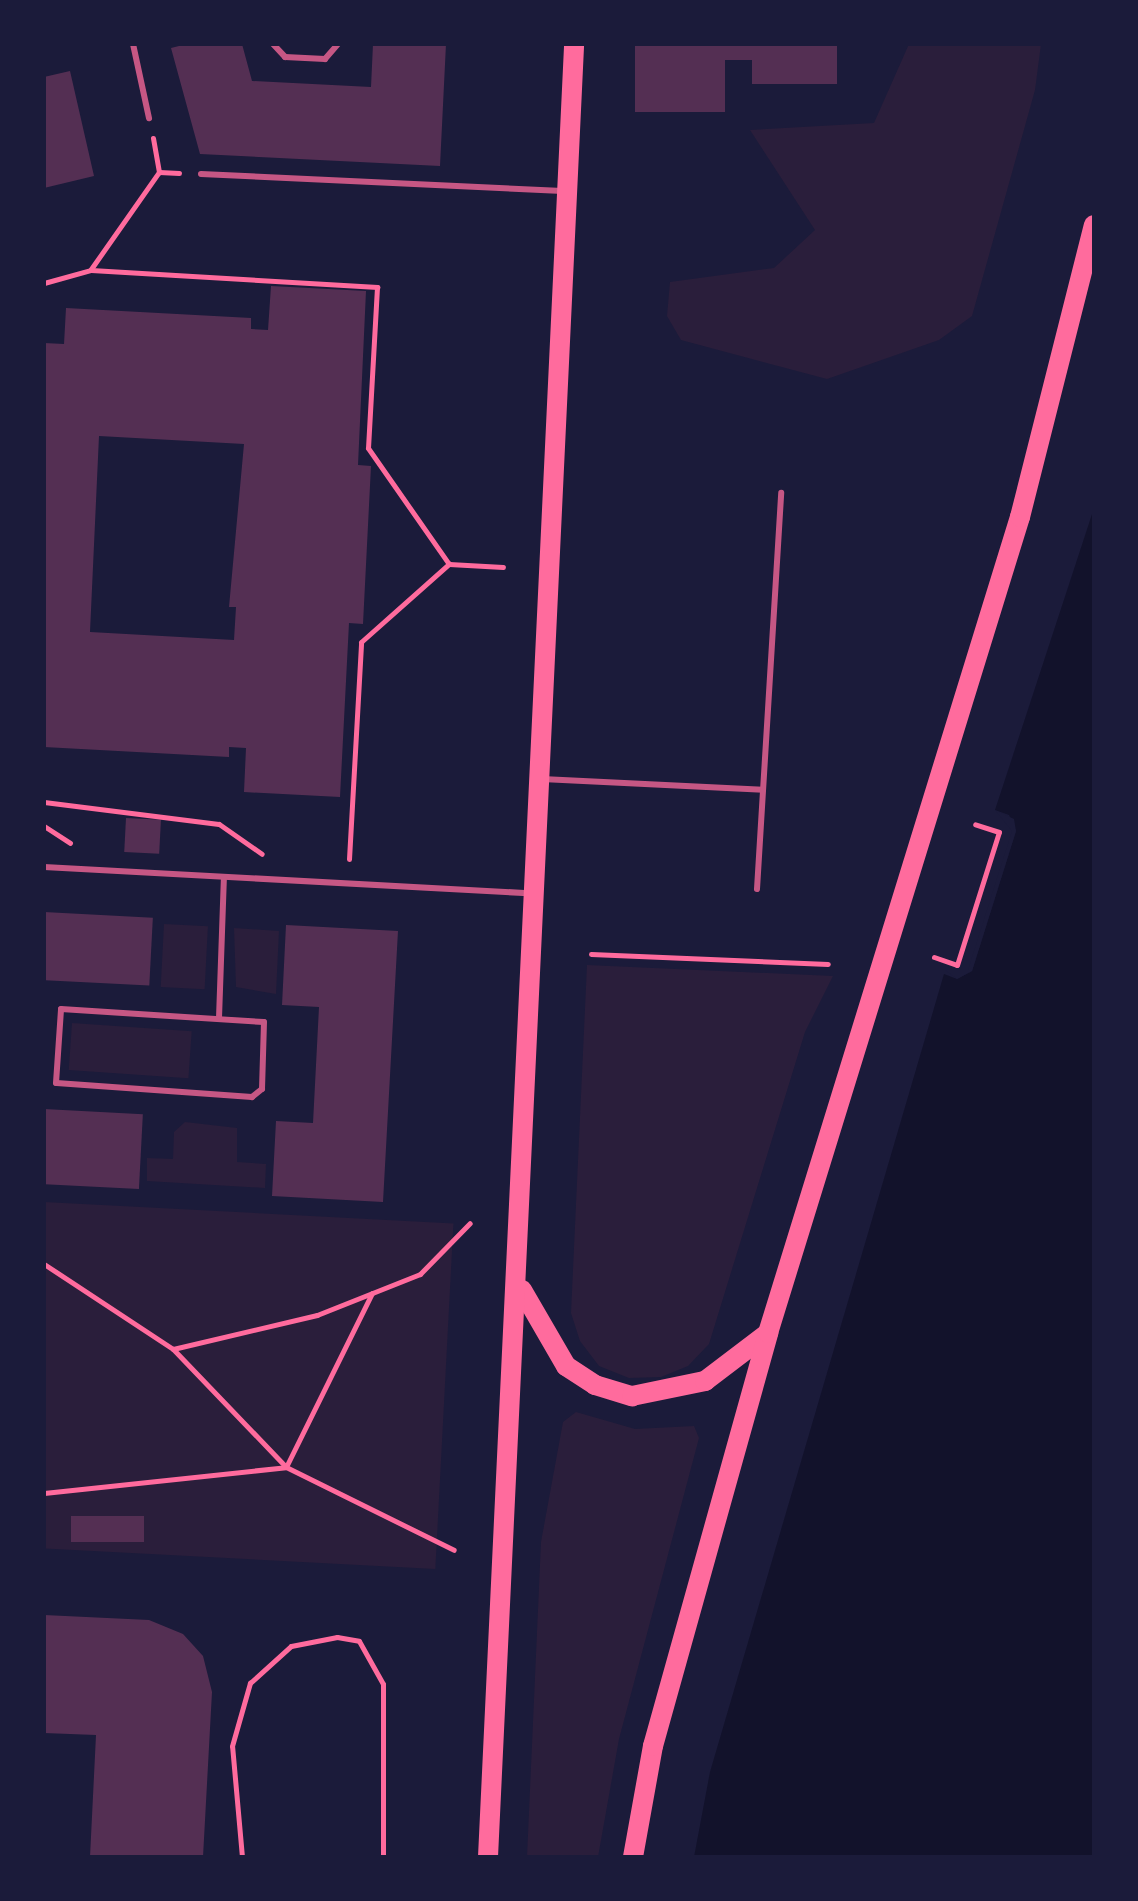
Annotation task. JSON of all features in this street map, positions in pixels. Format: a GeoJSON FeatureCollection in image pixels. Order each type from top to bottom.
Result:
{"type":"FeatureCollection","features":[{"type":"Feature","properties":{"kind":"main road"},"geometry":{"type":"LineString","coordinates":[[488,1857],[521,1288],[536,894],[571,192],[574,44]]}},
{"type":"Feature","properties":{"kind":"main road"},"geometry":{"type":"LineString","coordinates":[[633,1857],[653,1746],[768,1333],[1024,503],[1094,225]]}},
{"type":"Feature","properties":{"kind":"main road"},"geometry":{"type":"LineString","coordinates":[[521,1288],[566,1366],[595,1385],[632,1396],[705,1381],[768,1333]]}},
{"type":"Feature","properties":{"kind":"lane"},"geometry":{"type":"LineString","coordinates":[[133,44],[149,118]]}},
{"type":"Feature","properties":{"kind":"lane"},"geometry":{"type":"LineString","coordinates":[[273,44],[285,57],[325,59],[338,44]]}},
{"type":"Feature","properties":{"kind":"lane"},"geometry":{"type":"LineString","coordinates":[[201,174],[571,192]]}},
{"type":"Feature","properties":{"kind":"lane"},"geometry":{"type":"LineString","coordinates":[[757,889],[781,493]]}},
{"type":"Feature","properties":{"kind":"lane"},"geometry":{"type":"LineString","coordinates":[[542,779],[763,790]]}},
{"type":"Feature","properties":{"kind":"lane"},"geometry":{"type":"LineString","coordinates":[[44,867],[536,894]]}},
{"type":"Feature","properties":{"kind":"lane"},"geometry":{"type":"LineString","coordinates":[[219,1018],[224,878]]}},
{"type":"Feature","properties":{"kind":"lane"},"geometry":{"type":"LineString","coordinates":[[61,1009],[219,1018],[264,1022],[259,1095],[56,1083],[61,1009]]}},
{"type":"Feature","properties":{"kind":"path"},"geometry":{"type":"LineString","coordinates":[[91,270],[159,172],[149,118]]}},
{"type":"Feature","properties":{"kind":"path"},"geometry":{"type":"LineString","coordinates":[[159,172],[201,174]]}},
{"type":"Feature","properties":{"kind":"path"},"geometry":{"type":"LineString","coordinates":[[44,283],[91,270],[377,287],[368,448],[449,564]]}},
{"type":"Feature","properties":{"kind":"path"},"geometry":{"type":"LineString","coordinates":[[347,885],[361,642],[449,564],[503,567]]}},
{"type":"Feature","properties":{"kind":"path"},"geometry":{"type":"LineString","coordinates":[[44,802],[219,824],[302,882]]}},
{"type":"Feature","properties":{"kind":"path"},"geometry":{"type":"LineString","coordinates":[[934,957],[957,965],[999,832],[975,824]]}},
{"type":"Feature","properties":{"kind":"path"},"geometry":{"type":"LineString","coordinates":[[591,954],[828,964]]}},
{"type":"Feature","properties":{"kind":"path"},"geometry":{"type":"LineString","coordinates":[[173,1349],[317,1315],[420,1274],[470,1223]]}},
{"type":"Feature","properties":{"kind":"path"},"geometry":{"type":"LineString","coordinates":[[44,1264],[173,1349],[286,1467],[454,1550]]}},
{"type":"Feature","properties":{"kind":"path"},"geometry":{"type":"LineString","coordinates":[[286,1467],[372,1293]]}},
{"type":"Feature","properties":{"kind":"path"},"geometry":{"type":"LineString","coordinates":[[44,1493],[286,1467]]}},
{"type":"Feature","properties":{"kind":"path"},"geometry":{"type":"LineString","coordinates":[[242,1857],[232,1746],[250,1683],[291,1646],[337,1637],[359,1641],[383,1684],[383,1857]]}},
{"type":"Feature","properties":{"kind":"shaded area"},"geometry":{"type":"Polygon","coordinates":[[[909,44],[1041,44],[1035,90],[972,316],[939,340],[827,379],[681,340],[667,316],[670,282],[774,268],[815,230],[750,130],[874,123],[909,44]]]}},
{"type":"Feature","properties":{"kind":"shaded area"},"geometry":{"type":"Polygon","coordinates":[[[1094,508],[1094,1857],[694,1857],[710,1772],[944,974],[957,979],[972,971],[1016,831],[1009,815],[995,810],[1094,508]]]}},
{"type":"Feature","properties":{"kind":"shaded area"},"geometry":{"type":"Polygon","coordinates":[[[164,924],[208,926],[205,989],[161,987],[164,924]]]}},
{"type":"Feature","properties":{"kind":"shaded area"},"geometry":{"type":"Polygon","coordinates":[[[234,928],[279,931],[276,994],[236,987],[234,928]]]}},
{"type":"Feature","properties":{"kind":"shaded area"},"geometry":{"type":"Polygon","coordinates":[[[587,965],[833,976],[805,1032],[709,1344],[688,1366],[661,1377],[629,1378],[599,1366],[580,1341],[571,1313],[587,965]]]}},
{"type":"Feature","properties":{"kind":"shaded area"},"geometry":{"type":"Polygon","coordinates":[[[72,1023],[192,1031],[188,1078],[69,1070],[72,1023]]]}},
{"type":"Feature","properties":{"kind":"shaded area"},"geometry":{"type":"Polygon","coordinates":[[[185,1122],[237,1128],[237,1162],[266,1164],[265,1188],[147,1181],[147,1158],[173,1159],[174,1132],[185,1122]]]}},
{"type":"Feature","properties":{"kind":"shaded area"},"geometry":{"type":"Polygon","coordinates":[[[44,1202],[453,1223],[435,1569],[44,1548],[44,1202]]]}},
{"type":"Feature","properties":{"kind":"shaded area"},"geometry":{"type":"Polygon","coordinates":[[[576,1412],[635,1429],[694,1426],[699,1438],[619,1739],[598,1857],[527,1857],[541,1542],[563,1422],[576,1412]]]}},
{"type":"Feature","properties":{"kind":"pier"},"geometry":{"type":"Polygon","coordinates":[[[995,810],[1014,819],[1016,831],[972,971],[957,979],[945,970],[968,970],[1012,831],[995,810]]]}},
{"type":"Feature","properties":{"kind":"building"},"geometry":{"type":"Polygon","coordinates":[[[187,44],[242,44],[252,81],[371,87],[373,44],[446,44],[440,166],[200,154],[171,48],[187,44]]]}},
{"type":"Feature","properties":{"kind":"building"},"geometry":{"type":"Polygon","coordinates":[[[635,44],[837,44],[837,84],[752,84],[752,60],[725,60],[725,112],[635,112],[635,44]]]}},
{"type":"Feature","properties":{"kind":"building"},"geometry":{"type":"Polygon","coordinates":[[[70,71],[94,176],[44,188],[44,77],[70,71]]]}},
{"type":"Feature","properties":{"kind":"building"},"geometry":{"type":"Polygon","coordinates":[[[271,286],[366,291],[358,465],[371,466],[363,624],[349,623],[340,797],[244,792],[246,748],[229,747],[229,757],[44,747],[44,343],[64,344],[66,308],[251,318],[251,329],[268,330],[271,286]],[[99,436],[90,632],[234,640],[236,607],[229,607],[244,444],[99,436]]]}},
{"type":"Feature","properties":{"kind":"building"},"geometry":{"type":"Polygon","coordinates":[[[126,818],[161,820],[159,854],[124,852],[126,818]]]}},
{"type":"Feature","properties":{"kind":"building"},"geometry":{"type":"Polygon","coordinates":[[[44,912],[153,918],[149,986],[44,980],[44,912]]]}},
{"type":"Feature","properties":{"kind":"building"},"geometry":{"type":"Polygon","coordinates":[[[286,925],[398,931],[383,1202],[272,1196],[276,1121],[313,1123],[319,1007],[282,1005],[286,925]]]}},
{"type":"Feature","properties":{"kind":"building"},"geometry":{"type":"Polygon","coordinates":[[[44,1109],[143,1114],[139,1189],[44,1184],[44,1109]]]}},
{"type":"Feature","properties":{"kind":"building"},"geometry":{"type":"Polygon","coordinates":[[[71,1516],[144,1516],[144,1542],[71,1542],[71,1516]]]}},
{"type":"Feature","properties":{"kind":"building"},"geometry":{"type":"Polygon","coordinates":[[[44,1615],[149,1620],[183,1634],[203,1656],[212,1692],[203,1857],[90,1857],[96,1735],[44,1733],[44,1615]]]}}]}
